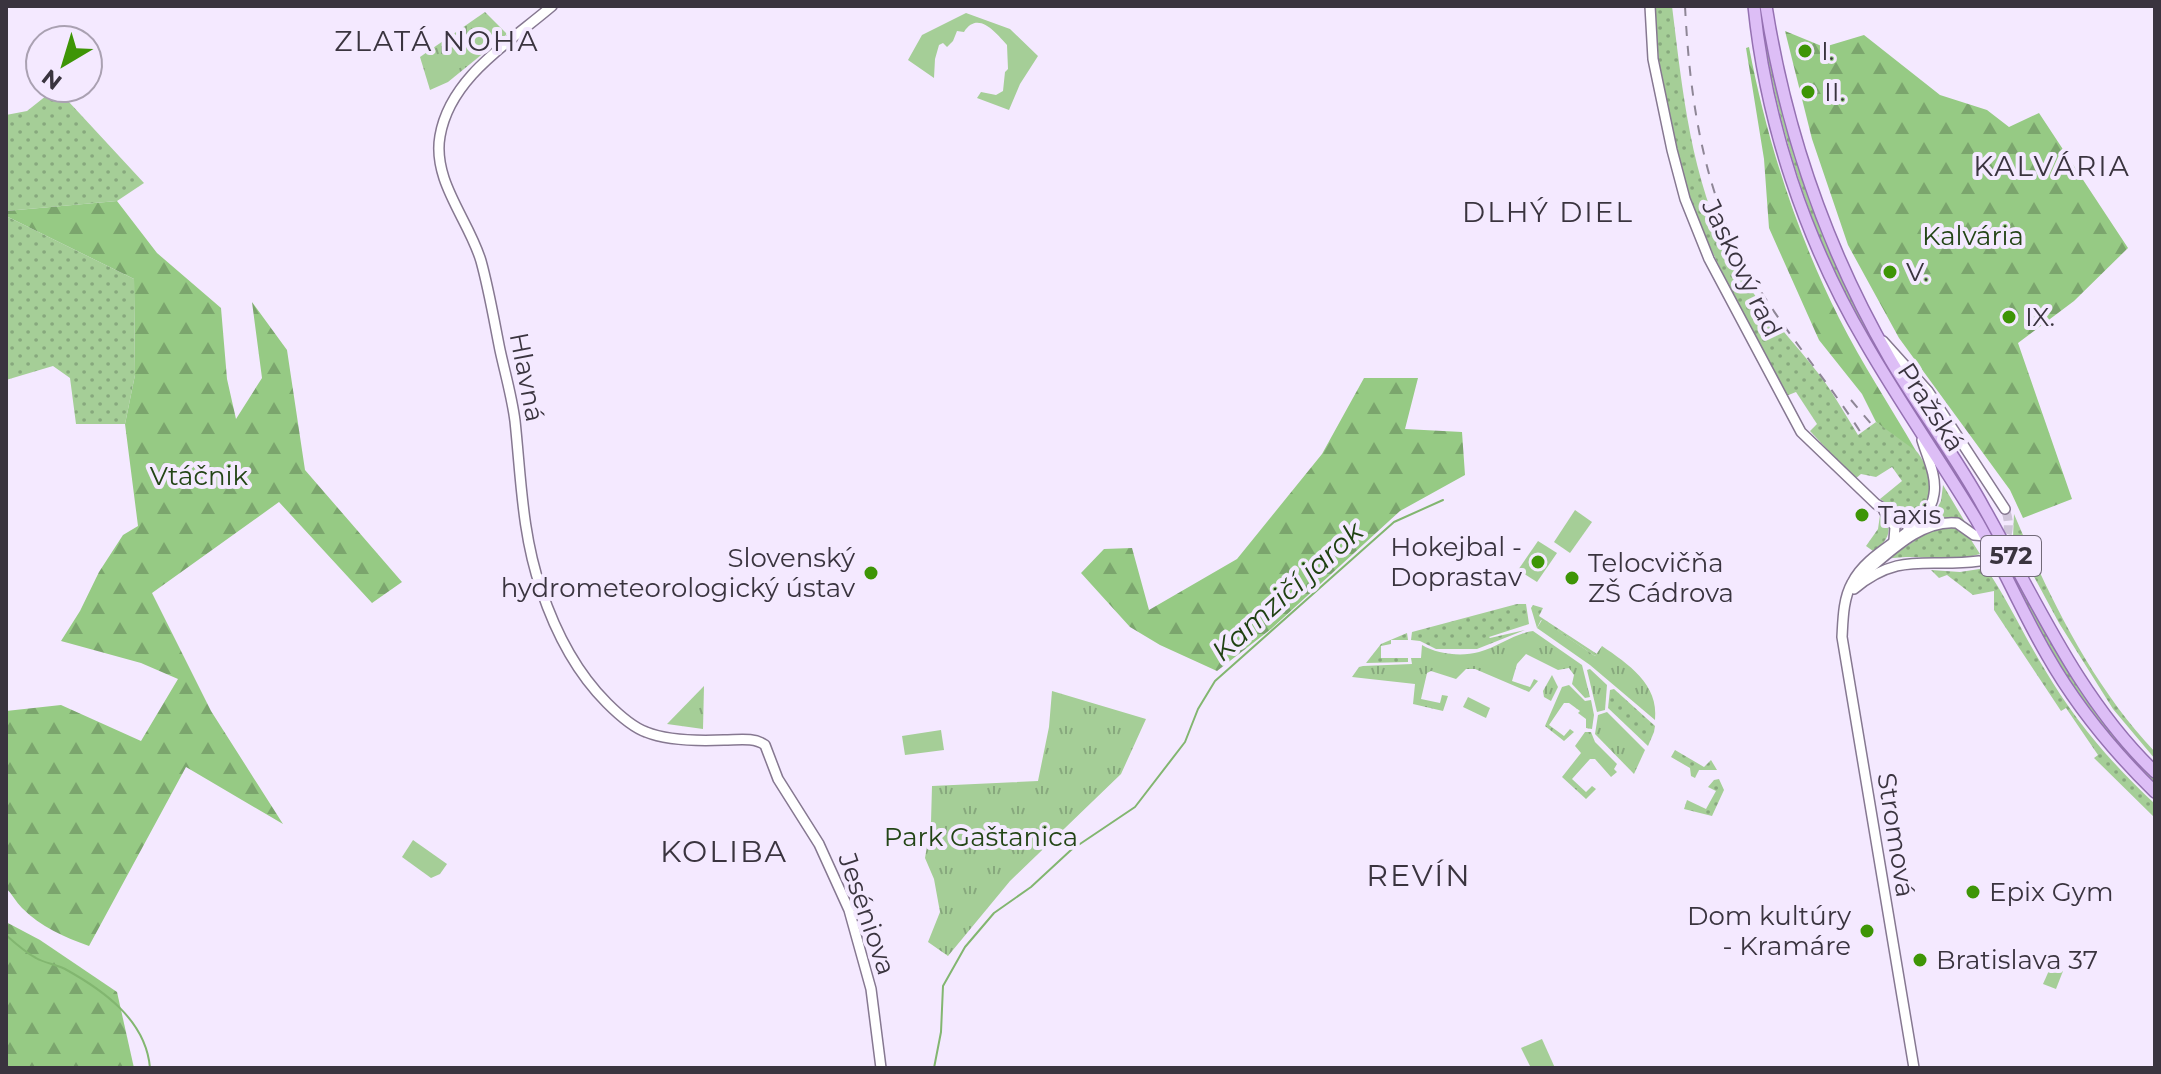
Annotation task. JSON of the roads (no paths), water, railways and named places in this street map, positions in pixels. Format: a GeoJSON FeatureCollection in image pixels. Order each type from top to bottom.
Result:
{"type":"FeatureCollection","features":[{"type":"Feature","properties":{"kind":"main road","name":"Pražská"},"geometry":{"type":"LineString","coordinates":[[1754,6],[1771,109],[1812,233],[1839,294],[1863,340],[1985,536],[2042,646],[2068,688],[2102,735],[2155,792]]}},
{"type":"Feature","properties":{"kind":"main road","name":"Pražská"},"geometry":{"type":"LineString","coordinates":[[1766,6],[1779,81],[1804,172],[1839,262],[1876,333],[1981,501],[2082,679],[2114,725],[2155,772]]}},
{"type":"Feature","properties":{"kind":"street","name":"Hlavná"},"geometry":{"type":"LineString","coordinates":[[552,6],[470,77],[454,98],[443,121],[439,152],[452,199],[482,263],[515,420],[523,508],[539,584],[564,646],[607,703],[645,732],[685,738],[761,742]]}},
{"type":"Feature","properties":{"kind":"street","name":"Jaskový rad"},"geometry":{"type":"LineString","coordinates":[[1650,6],[1653,59],[1672,150],[1685,199],[1705,251],[1794,423],[1881,507],[1892,521],[1894,540]]}},
{"type":"Feature","properties":{"kind":"street"},"geometry":{"type":"LineString","coordinates":[[1876,333],[1928,391],[2005,509]]}},
{"type":"Feature","properties":{"kind":"street"},"geometry":{"type":"LineString","coordinates":[[1910,529],[1929,510],[1935,489],[1919,429]]}},
{"type":"Feature","properties":{"kind":"street","name":"Jaskový rad"},"geometry":{"type":"LineString","coordinates":[[1881,507],[1900,518],[1910,529]]}},
{"type":"Feature","properties":{"kind":"street"},"geometry":{"type":"LineString","coordinates":[[1894,540],[1905,540],[1950,522],[1963,525],[1974,535],[1985,536]]}},
{"type":"Feature","properties":{"kind":"street","name":"Stromová"},"geometry":{"type":"LineString","coordinates":[[1910,529],[1871,557],[1857,574],[1849,587],[1844,607],[1842,637],[1914,1068]]}},
{"type":"Feature","properties":{"kind":"street","name":"Stromová"},"geometry":{"type":"LineString","coordinates":[[1844,607],[1861,576],[1905,540],[1910,529]]}},
{"type":"Feature","properties":{"kind":"street"},"geometry":{"type":"LineString","coordinates":[[1854,589],[1878,571],[1894,565],[1979,561]]}},
{"type":"Feature","properties":{"kind":"street","name":"Jeséniova"},"geometry":{"type":"LineString","coordinates":[[761,742],[790,802],[819,844],[849,910],[871,989],[881,1068]]}},
{"type":"Feature","properties":{"kind":"waterway","name":"Kamzičí jarok"},"geometry":{"type":"LineString","coordinates":[[934,1068],[941,1032],[943,986],[965,947],[994,913],[1031,887],[1071,850],[1135,807],[1185,742],[1198,709],[1215,681],[1394,522],[1443,500]]}},
{"type":"Feature","properties":{"kind":"waterway"},"geometry":{"type":"LineString","coordinates":[[6,935],[36,958],[79,977],[120,1008],[140,1035],[150,1068]]}},
{"type":"Feature","properties":{"kind":"tunnel"},"geometry":{"type":"LineString","coordinates":[[1979,561],[1994,553],[2004,541],[2008,526],[2005,509]]}},
{"type":"Feature","properties":{"kind":"railway"},"geometry":{"type":"LineString","coordinates":[[1685,6],[1696,114],[1723,217],[1767,302],[1861,433]]}},
{"type":"Feature","properties":{"kind":"railway"},"geometry":{"type":"LineString","coordinates":[[1851,400],[1872,425]]}},
{"type":"Feature","properties":{"kind":"place","name":"I."},"geometry":{"type":"Point","coordinates":[1805,51]}},
{"type":"Feature","properties":{"kind":"place","name":"II."},"geometry":{"type":"Point","coordinates":[1808,92]}},
{"type":"Feature","properties":{"kind":"place","name":"V."},"geometry":{"type":"Point","coordinates":[1890,272]}},
{"type":"Feature","properties":{"kind":"place","name":"IX."},"geometry":{"type":"Point","coordinates":[2009,317]}},
{"type":"Feature","properties":{"kind":"place","name":"Taxis"},"geometry":{"type":"Point","coordinates":[1862,515]}},
{"type":"Feature","properties":{"kind":"place","name":"Hokejbal - Doprastav"},"geometry":{"type":"Point","coordinates":[1538,562]}},
{"type":"Feature","properties":{"kind":"place","name":"Slovenský hydrometeorologický ústav"},"geometry":{"type":"Point","coordinates":[871,573]}},
{"type":"Feature","properties":{"kind":"place","name":"Telocvičňa ZŠ Cádrova"},"geometry":{"type":"Point","coordinates":[1572,578]}},
{"type":"Feature","properties":{"kind":"place","name":"Epix Gym"},"geometry":{"type":"Point","coordinates":[1973,892]}},
{"type":"Feature","properties":{"kind":"place","name":"Dom kultúry - Kramáre"},"geometry":{"type":"Point","coordinates":[1867,931]}},
{"type":"Feature","properties":{"kind":"place","name":"Bratislava 37"},"geometry":{"type":"Point","coordinates":[1920,960]}},
{"type":"Feature","properties":{"kind":"district","name":"ZLATÁ NOHA"},"geometry":{"type":"Point","coordinates":[437,41]}},
{"type":"Feature","properties":{"kind":"district","name":"KALVÁRIA"},"geometry":{"type":"Point","coordinates":[2052,166]}},
{"type":"Feature","properties":{"kind":"district","name":"DLHÝ DIEL"},"geometry":{"type":"Point","coordinates":[1548,212]}},
{"type":"Feature","properties":{"kind":"district","name":"KOLIBA"},"geometry":{"type":"Point","coordinates":[724,852]}},
{"type":"Feature","properties":{"kind":"district","name":"REVÍN"},"geometry":{"type":"Point","coordinates":[1419,876]}},
{"type":"Feature","properties":{"kind":"park label","name":"Kalvária"},"geometry":{"type":"Point","coordinates":[1973,236]}},
{"type":"Feature","properties":{"kind":"park label","name":"Vtáčnik"},"geometry":{"type":"Point","coordinates":[199,476]}},
{"type":"Feature","properties":{"kind":"park label","name":"Park Gaštanica"},"geometry":{"type":"Point","coordinates":[981,837]}}]}
